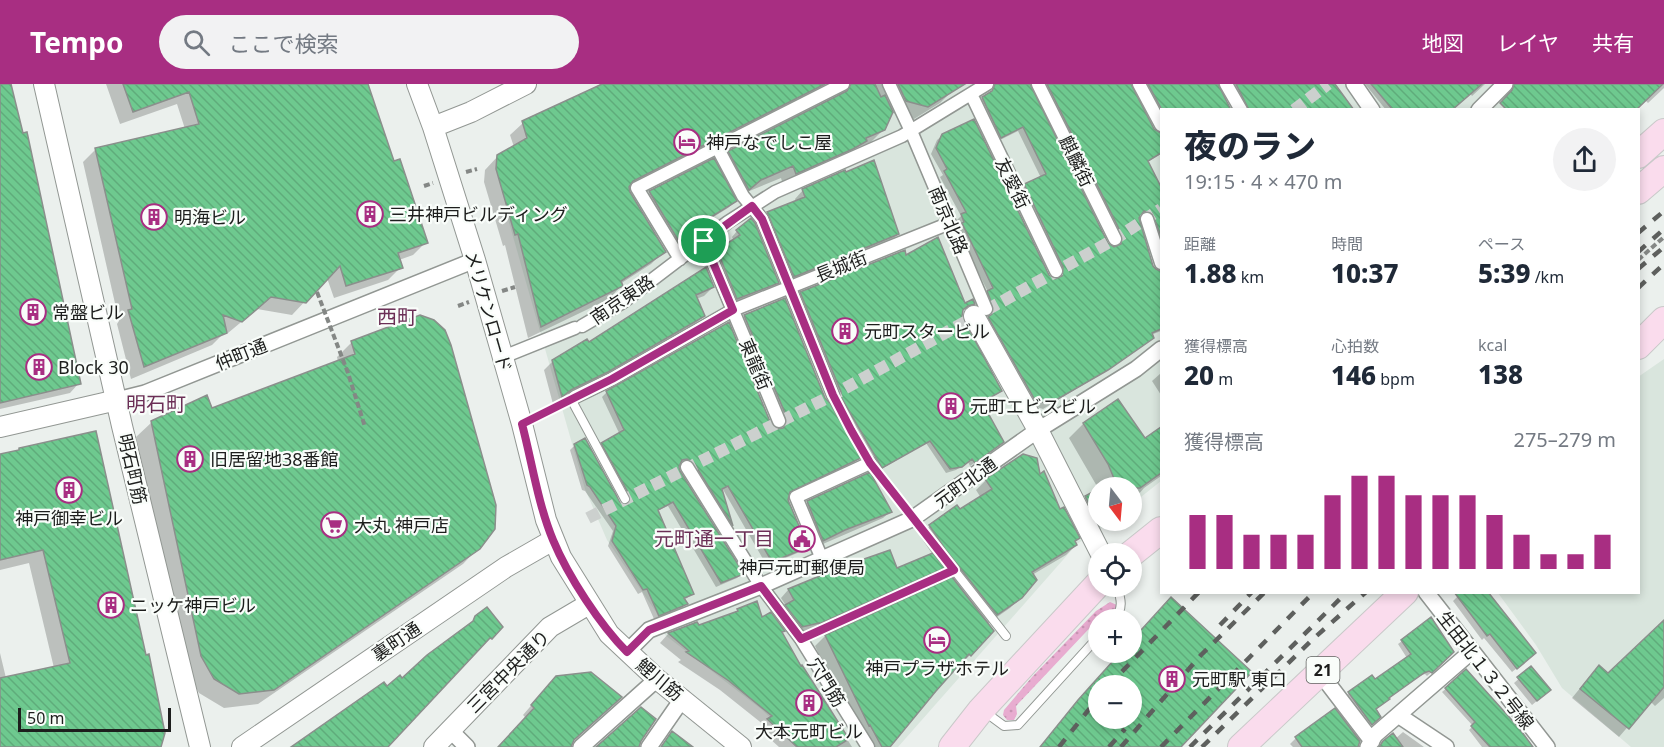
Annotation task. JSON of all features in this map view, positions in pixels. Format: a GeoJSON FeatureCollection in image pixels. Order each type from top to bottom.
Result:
{"type":"FeatureCollection","features":[{"type":"Feature","properties":{"kind":"main road"},"geometry":{"type":"LineString","coordinates":[[1640,153],[1664,132]]}},
{"type":"Feature","properties":{"kind":"main road"},"geometry":{"type":"LineString","coordinates":[[1640,189],[1664,169]]}},
{"type":"Feature","properties":{"kind":"main road"},"geometry":{"type":"LineString","coordinates":[[1640,344],[1664,320]]}},
{"type":"Feature","properties":{"kind":"main road"},"geometry":{"type":"LineString","coordinates":[[1142,545],[1160,531]]}},
{"type":"Feature","properties":{"kind":"main road","name":"21"},"geometry":{"type":"LineString","coordinates":[[1241,747],[1403,594]]}},
{"type":"Feature","properties":{"kind":"main road"},"geometry":{"type":"LineString","coordinates":[[952,747],[981,710],[1088,595]]}},
{"type":"Feature","properties":{"kind":"street","name":"明石町筋"},"geometry":{"type":"LineString","coordinates":[[44,84],[201,747]]}},
{"type":"Feature","properties":{"kind":"street","name":"メリケンロード"},"geometry":{"type":"LineString","coordinates":[[417,84],[475,260],[553,540]]}},
{"type":"Feature","properties":{"kind":"street"},"geometry":{"type":"LineString","coordinates":[[433,127],[471,112],[526,84]]}},
{"type":"Feature","properties":{"kind":"street"},"geometry":{"type":"LineString","coordinates":[[680,259],[637,188],[843,84]]}},
{"type":"Feature","properties":{"kind":"street","name":"南京北路"},"geometry":{"type":"LineString","coordinates":[[889,84],[950,223],[980,312]]}},
{"type":"Feature","properties":{"kind":"street","name":"南京東路"},"geometry":{"type":"LineString","coordinates":[[503,357],[578,327],[623,302],[752,206],[790,184],[911,131],[987,84]]}},
{"type":"Feature","properties":{"kind":"street","name":"麒麟街"},"geometry":{"type":"LineString","coordinates":[[1038,84],[1115,239]]}},
{"type":"Feature","properties":{"kind":"street"},"geometry":{"type":"LineString","coordinates":[[1139,84],[1160,123]]}},
{"type":"Feature","properties":{"kind":"street"},"geometry":{"type":"LineString","coordinates":[[1226,84],[1240,108]]}},
{"type":"Feature","properties":{"kind":"street"},"geometry":{"type":"LineString","coordinates":[[1354,84],[1371,108]]}},
{"type":"Feature","properties":{"kind":"street"},"geometry":{"type":"LineString","coordinates":[[1481,108],[1505,84]]}},
{"type":"Feature","properties":{"kind":"street","name":"友愛街"},"geometry":{"type":"LineString","coordinates":[[971,94],[1056,271]]}},
{"type":"Feature","properties":{"kind":"street"},"geometry":{"type":"LineString","coordinates":[[717,147],[743,195],[762,219],[833,395]]}},
{"type":"Feature","properties":{"kind":"street"},"geometry":{"type":"LineString","coordinates":[[1147,219],[1160,260]]}},
{"type":"Feature","properties":{"kind":"street","name":"長城街"},"geometry":{"type":"LineString","coordinates":[[573,398],[612,379],[733,310],[950,223]]}},
{"type":"Feature","properties":{"kind":"street","name":"東龍街"},"geometry":{"type":"LineString","coordinates":[[704,241],[779,421]]}},
{"type":"Feature","properties":{"kind":"street","name":"仲町通"},"geometry":{"type":"LineString","coordinates":[[0,427],[146,393],[475,260]]}},
{"type":"Feature","properties":{"kind":"street"},"geometry":{"type":"LineString","coordinates":[[980,312],[1095,543]]}},
{"type":"Feature","properties":{"kind":"street","name":"元町北通"},"geometry":{"type":"LineString","coordinates":[[627,652],[649,630],[761,586],[912,519],[1038,429],[1136,369],[1160,350]]}},
{"type":"Feature","properties":{"kind":"street"},"geometry":{"type":"LineString","coordinates":[[822,559],[796,497],[870,463]]}},
{"type":"Feature","properties":{"kind":"street","name":"穴門筋"},"geometry":{"type":"LineString","coordinates":[[687,467],[761,586],[801,639],[868,747]]}},
{"type":"Feature","properties":{"kind":"street","name":"鯉川筋"},"geometry":{"type":"LineString","coordinates":[[553,540],[589,604],[609,634],[657,679],[741,747]]}},
{"type":"Feature","properties":{"kind":"street","name":"裏町通"},"geometry":{"type":"LineString","coordinates":[[242,747],[506,567],[553,540]]}},
{"type":"Feature","properties":{"kind":"street","name":"生田北１３２号線"},"geometry":{"type":"LineString","coordinates":[[1428,594],[1546,747]]}},
{"type":"Feature","properties":{"kind":"street","name":"三宮中央通り"},"geometry":{"type":"LineString","coordinates":[[434,747],[550,627],[589,604]]}},
{"type":"Feature","properties":{"kind":"street"},"geometry":{"type":"LineString","coordinates":[[1320,673],[1370,744],[1398,716],[1472,651]]}},
{"type":"Feature","properties":{"kind":"street"},"geometry":{"type":"LineString","coordinates":[[580,747],[657,679]]}},
{"type":"Feature","properties":{"kind":"street"},"geometry":{"type":"LineString","coordinates":[[649,747],[682,698]]}},
{"type":"Feature","properties":{"kind":"street"},"geometry":{"type":"LineString","coordinates":[[1398,716],[1446,747]]}},
{"type":"Feature","properties":{"kind":"street"},"geometry":{"type":"LineString","coordinates":[[449,729],[467,747]]}},
{"type":"Feature","properties":{"kind":"lane"},"geometry":{"type":"LineString","coordinates":[[833,395],[870,463],[1006,636]]}},
{"type":"Feature","properties":{"kind":"lane"},"geometry":{"type":"LineString","coordinates":[[522,424],[573,398],[625,499]]}},
{"type":"Feature","properties":{"kind":"lane"},"geometry":{"type":"LineString","coordinates":[[801,639],[954,570]]}},
{"type":"Feature","properties":{"kind":"lane"},"geometry":{"type":"LineString","coordinates":[[981,710],[1004,726],[1018,725],[1088,648]]}},
{"type":"Feature","properties":{"kind":"path"},"geometry":{"type":"LineString","coordinates":[[1640,258],[1664,237]]}},
{"type":"Feature","properties":{"kind":"path"},"geometry":{"type":"LineString","coordinates":[[316,292],[348,373],[365,427]]}},
{"type":"Feature","properties":{"kind":"shaded area"},"geometry":{"type":"Polygon","coordinates":[[[745,84],[1588,84],[1595,108],[1160,108],[1160,482],[1142,496],[1142,477],[1088,477],[1088,531],[1097,531],[1077,544],[898,747],[802,747],[761,709],[665,635],[656,612],[607,540],[585,489],[506,212],[745,84]]]}},
{"type":"Feature","properties":{"kind":"shaded area"},"geometry":{"type":"Polygon","coordinates":[[[1664,359],[1664,747],[1631,747],[1562,688],[1536,645],[1499,594],[1640,594],[1640,376],[1664,359]]]}},
{"type":"Feature","properties":{"kind":"shaded area"},"geometry":{"type":"Polygon","coordinates":[[[1110,602],[1117,605],[1116,609],[1099,609],[1110,602]]]}},
{"type":"Feature","properties":{"kind":"shaded area"},"geometry":{"type":"Polygon","coordinates":[[[1088,619],[1088,630],[1016,706],[1017,714],[1014,720],[1007,720],[1003,715],[1004,710],[1032,677],[1088,619]]]}},
{"type":"Feature","properties":{"kind":"building"},"geometry":{"type":"Polygon","coordinates":[[[0,84],[11,84],[23,133],[27,132],[81,384],[0,403],[0,84]]]}},
{"type":"Feature","properties":{"kind":"building"},"geometry":{"type":"Polygon","coordinates":[[[123,84],[368,84],[394,161],[400,159],[428,243],[398,253],[403,268],[346,286],[340,266],[306,303],[271,297],[242,322],[223,315],[227,333],[144,367],[128,310],[132,309],[95,148],[199,124],[189,92],[133,112],[123,84]]]}},
{"type":"Feature","properties":{"kind":"building"},"geometry":{"type":"Polygon","coordinates":[[[602,84],[825,84],[633,181],[629,187],[630,192],[666,252],[621,281],[623,286],[541,327],[518,234],[515,235],[496,169],[497,155],[527,138],[522,121],[602,84]]]}},
{"type":"Feature","properties":{"kind":"building"},"geometry":{"type":"Polygon","coordinates":[[[851,84],[875,84],[881,97],[885,95],[893,112],[885,130],[866,138],[867,141],[853,149],[796,174],[793,166],[761,180],[749,190],[728,151],[847,91],[851,84]]]}},
{"type":"Feature","properties":{"kind":"building"},"geometry":{"type":"Polygon","coordinates":[[[898,84],[965,84],[928,107],[906,101],[898,84]]]}},
{"type":"Feature","properties":{"kind":"building"},"geometry":{"type":"Polygon","coordinates":[[[995,84],[1030,84],[1108,243],[1114,247],[1121,244],[1122,235],[1047,84],[1131,84],[1154,129],[1160,132],[1160,154],[1148,161],[1160,185],[1160,233],[1152,213],[1144,211],[1139,218],[1153,266],[1160,271],[1160,329],[1152,333],[1154,338],[1108,370],[1049,404],[1035,400],[988,317],[994,309],[987,291],[993,288],[962,223],[964,222],[961,214],[966,212],[944,171],[947,169],[936,148],[942,134],[974,119],[1049,275],[1055,279],[1062,276],[1063,267],[1024,184],[1046,174],[1023,127],[1001,138],[982,97],[992,91],[995,84]]]}},
{"type":"Feature","properties":{"kind":"building"},"geometry":{"type":"Polygon","coordinates":[[[1148,84],[1218,84],[1230,108],[1161,108],[1148,84]]]}},
{"type":"Feature","properties":{"kind":"building"},"geometry":{"type":"Polygon","coordinates":[[[1236,84],[1335,84],[1353,108],[1248,108],[1236,84]]]}},
{"type":"Feature","properties":{"kind":"building"},"geometry":{"type":"Polygon","coordinates":[[[1371,84],[1482,84],[1454,108],[1391,108],[1371,84]]]}},
{"type":"Feature","properties":{"kind":"building"},"geometry":{"type":"Polygon","coordinates":[[[1514,84],[1663,84],[1638,108],[1505,108],[1500,103],[1512,90],[1514,84]]]}},
{"type":"Feature","properties":{"kind":"building"},"geometry":{"type":"Polygon","coordinates":[[[714,158],[737,201],[678,240],[649,191],[714,158]]]}},
{"type":"Feature","properties":{"kind":"building"},"geometry":{"type":"Polygon","coordinates":[[[874,160],[899,234],[794,277],[767,212],[805,197],[802,189],[874,160]]]}},
{"type":"Feature","properties":{"kind":"building"},"geometry":{"type":"Polygon","coordinates":[[[751,218],[779,283],[737,299],[717,250],[740,235],[736,230],[751,218]]]}},
{"type":"Feature","properties":{"kind":"building"},"geometry":{"type":"Polygon","coordinates":[[[938,237],[965,303],[973,299],[975,304],[963,310],[962,316],[1002,391],[982,402],[1004,442],[975,463],[972,459],[962,467],[950,469],[930,441],[882,468],[841,397],[841,392],[800,292],[905,250],[906,255],[938,237]]]}},
{"type":"Feature","properties":{"kind":"building"},"geometry":{"type":"Polygon","coordinates":[[[706,267],[714,287],[696,295],[705,316],[562,397],[552,360],[587,339],[589,342],[706,267]]]}},
{"type":"Feature","properties":{"kind":"building"},"geometry":{"type":"Polygon","coordinates":[[[785,298],[825,398],[861,458],[790,492],[788,500],[808,547],[772,562],[728,486],[722,489],[733,526],[694,463],[687,459],[682,460],[680,471],[744,574],[721,583],[673,502],[658,510],[694,594],[684,598],[688,604],[659,616],[647,589],[643,590],[612,541],[616,526],[587,485],[574,444],[585,438],[620,502],[624,505],[628,504],[630,496],[601,443],[624,430],[606,391],[729,322],[771,424],[777,429],[783,428],[787,423],[787,418],[744,315],[785,298]]]}},
{"type":"Feature","properties":{"kind":"building","name":"大丸 神戸店"},"geometry":{"type":"Polygon","coordinates":[[[420,315],[434,320],[445,330],[451,345],[496,505],[495,529],[480,549],[274,690],[239,694],[214,679],[201,656],[151,421],[207,395],[212,408],[355,354],[351,341],[420,315]]]}},
{"type":"Feature","properties":{"kind":"building"},"geometry":{"type":"Polygon","coordinates":[[[1118,399],[1145,438],[1160,428],[1160,474],[1142,487],[1142,477],[1113,477],[1083,423],[1118,399]]]}},
{"type":"Feature","properties":{"kind":"building"},"geometry":{"type":"Polygon","coordinates":[[[96,431],[146,655],[149,654],[165,733],[161,747],[0,747],[0,678],[70,663],[43,550],[0,560],[0,454],[96,431]]]}},
{"type":"Feature","properties":{"kind":"building"},"geometry":{"type":"Polygon","coordinates":[[[1023,454],[1037,458],[1040,474],[1044,471],[1060,509],[1064,507],[1080,538],[1075,541],[1077,545],[1032,572],[1037,580],[1022,598],[997,615],[929,525],[957,505],[960,509],[992,489],[985,479],[1023,454]]]}},
{"type":"Feature","properties":{"kind":"building"},"geometry":{"type":"Polygon","coordinates":[[[870,472],[892,512],[823,541],[807,501],[870,472]]]}},
{"type":"Feature","properties":{"kind":"building"},"geometry":{"type":"Polygon","coordinates":[[[890,550],[897,568],[933,553],[945,568],[819,624],[802,627],[785,605],[794,600],[788,589],[890,550]]]}},
{"type":"Feature","properties":{"kind":"building"},"geometry":{"type":"Polygon","coordinates":[[[952,577],[994,631],[971,656],[969,654],[890,747],[882,747],[869,726],[825,635],[952,577]]]}},
{"type":"Feature","properties":{"kind":"building"},"geometry":{"type":"Polygon","coordinates":[[[1456,594],[1490,594],[1536,653],[1517,669],[1490,634],[1487,636],[1456,594]]]}},
{"type":"Feature","properties":{"kind":"building","name":"元町駅 東口"},"geometry":{"type":"Polygon","coordinates":[[[1171,597],[1252,672],[1181,747],[1040,747],[1088,689],[1088,729],[1142,729],[1142,675],[1100,675],[1111,663],[1142,663],[1142,629],[1171,597]]]}},
{"type":"Feature","properties":{"kind":"building"},"geometry":{"type":"Polygon","coordinates":[[[757,601],[762,617],[771,612],[785,631],[782,632],[801,666],[849,739],[836,747],[797,747],[767,719],[772,716],[729,681],[686,652],[689,651],[668,633],[738,611],[737,609],[757,601]]]}},
{"type":"Feature","properties":{"kind":"building"},"geometry":{"type":"Polygon","coordinates":[[[487,607],[503,627],[388,747],[291,747],[384,682],[387,686],[400,675],[402,678],[487,607]]]}},
{"type":"Feature","properties":{"kind":"building"},"geometry":{"type":"Polygon","coordinates":[[[1431,617],[1454,652],[1432,673],[1429,671],[1424,673],[1376,709],[1381,717],[1372,725],[1348,692],[1372,675],[1375,679],[1411,654],[1401,640],[1431,617]]]}},
{"type":"Feature","properties":{"kind":"building"},"geometry":{"type":"Polygon","coordinates":[[[1664,620],[1664,687],[1629,729],[1580,689],[1599,665],[1608,673],[1664,620]]]}},
{"type":"Feature","properties":{"kind":"building"},"geometry":{"type":"Polygon","coordinates":[[[1531,666],[1551,690],[1537,701],[1517,677],[1531,666]]]}},
{"type":"Feature","properties":{"kind":"building"},"geometry":{"type":"Polygon","coordinates":[[[1466,669],[1533,747],[1490,747],[1471,726],[1475,722],[1445,688],[1466,669]]]}},
{"type":"Feature","properties":{"kind":"building"},"geometry":{"type":"Polygon","coordinates":[[[591,672],[622,697],[574,740],[571,747],[498,747],[534,708],[531,705],[556,676],[591,672]]]}},
{"type":"Feature","properties":{"kind":"building"},"geometry":{"type":"Polygon","coordinates":[[[641,707],[656,719],[639,747],[596,747],[641,707]]]}},
{"type":"Feature","properties":{"kind":"building"},"geometry":{"type":"Polygon","coordinates":[[[1335,708],[1360,741],[1358,747],[1302,747],[1295,737],[1335,708]]]}},
{"type":"Feature","properties":{"kind":"building"},"geometry":{"type":"Polygon","coordinates":[[[672,731],[693,747],[661,747],[672,731]]]}},
{"type":"Feature","properties":{"kind":"building"},"geometry":{"type":"Polygon","coordinates":[[[1393,733],[1403,747],[1379,747],[1383,741],[1393,733]]]}},
{"type":"Feature","properties":{"kind":"tunnel"},"geometry":{"type":"LineString","coordinates":[[1297,108],[1328,84]]}},
{"type":"Feature","properties":{"kind":"tunnel"},"geometry":{"type":"LineString","coordinates":[[588,518],[833,395],[1115,239],[1160,210]]}},
{"type":"Feature","properties":{"kind":"railway"},"geometry":{"type":"LineString","coordinates":[[1640,231],[1664,211]]}},
{"type":"Feature","properties":{"kind":"railway"},"geometry":{"type":"LineString","coordinates":[[1640,250],[1664,229]]}},
{"type":"Feature","properties":{"kind":"railway"},"geometry":{"type":"LineString","coordinates":[[1640,267],[1664,247]]}},
{"type":"Feature","properties":{"kind":"railway"},"geometry":{"type":"LineString","coordinates":[[1640,286],[1664,264]]}},
{"type":"Feature","properties":{"kind":"railway"},"geometry":{"type":"LineString","coordinates":[[1119,675],[1197,594]]}},
{"type":"Feature","properties":{"kind":"railway"},"geometry":{"type":"LineString","coordinates":[[1220,625],[1250,594]]}},
{"type":"Feature","properties":{"kind":"railway"},"geometry":{"type":"LineString","coordinates":[[1121,747],[1201,655],[1263,594]]}},
{"type":"Feature","properties":{"kind":"railway"},"geometry":{"type":"LineString","coordinates":[[1161,747],[1312,594]]}},
{"type":"Feature","properties":{"kind":"railway"},"geometry":{"type":"LineString","coordinates":[[1190,747],[1345,594]]}},
{"type":"Feature","properties":{"kind":"railway"},"geometry":{"type":"LineString","coordinates":[[1202,747],[1313,639],[1364,594]]}},
{"type":"Feature","properties":{"kind":"railway"},"geometry":{"type":"LineString","coordinates":[[1059,747],[1088,711]]}},
{"type":"Feature","properties":{"kind":"railway"},"geometry":{"type":"LineString","coordinates":[[1109,747],[1125,729]]}},
{"type":"Feature","properties":{"kind":"place","name":"神戸なでしこ屋"},"geometry":{"type":"Point","coordinates":[687,142]}},
{"type":"Feature","properties":{"kind":"place","name":"三井神戸ビルディング"},"geometry":{"type":"Point","coordinates":[370,214]}},
{"type":"Feature","properties":{"kind":"place","name":"明海ビル"},"geometry":{"type":"Point","coordinates":[154,217]}},
{"type":"Feature","properties":{"kind":"place","name":"常盤ビル"},"geometry":{"type":"Point","coordinates":[33,312]}},
{"type":"Feature","properties":{"kind":"place","name":"元町スタービル"},"geometry":{"type":"Point","coordinates":[845,331]}},
{"type":"Feature","properties":{"kind":"place","name":"Block 30"},"geometry":{"type":"Point","coordinates":[39,367]}},
{"type":"Feature","properties":{"kind":"place","name":"元町エビスビル"},"geometry":{"type":"Point","coordinates":[951,406]}},
{"type":"Feature","properties":{"kind":"place","name":"旧居留地38番館"},"geometry":{"type":"Point","coordinates":[190,459]}},
{"type":"Feature","properties":{"kind":"place","name":"神戸御幸ビル"},"geometry":{"type":"Point","coordinates":[69,490]}},
{"type":"Feature","properties":{"kind":"place","name":"大丸 神戸店"},"geometry":{"type":"Point","coordinates":[334,525]}},
{"type":"Feature","properties":{"kind":"place","name":"神戸元町郵便局"},"geometry":{"type":"Point","coordinates":[802,539]}},
{"type":"Feature","properties":{"kind":"place","name":"ニッケ神戸ビル"},"geometry":{"type":"Point","coordinates":[111,605]}},
{"type":"Feature","properties":{"kind":"place","name":"神戸プラザホテル"},"geometry":{"type":"Point","coordinates":[937,640]}},
{"type":"Feature","properties":{"kind":"place","name":"元町駅 東口"},"geometry":{"type":"Point","coordinates":[1172,679]}},
{"type":"Feature","properties":{"kind":"place","name":"大本元町ビル"},"geometry":{"type":"Point","coordinates":[809,703]}},
{"type":"Feature","properties":{"kind":"district","name":"西町"},"geometry":{"type":"Point","coordinates":[397,316]}},
{"type":"Feature","properties":{"kind":"district","name":"明石町"},"geometry":{"type":"Point","coordinates":[156,403]}},
{"type":"Feature","properties":{"kind":"district","name":"元町通一丁目"},"geometry":{"type":"Point","coordinates":[714,538]}},
{"type":"Feature","properties":{"kind":"route"},"geometry":{"type":"LineString","coordinates":[[752,206],[762,219],[833,395],[851,430],[870,463],[954,570],[801,639],[761,586],[649,630],[627,652],[609,634],[589,604],[553,540],[522,424],[612,379],[733,310],[704,241],[752,206]]}}]}
